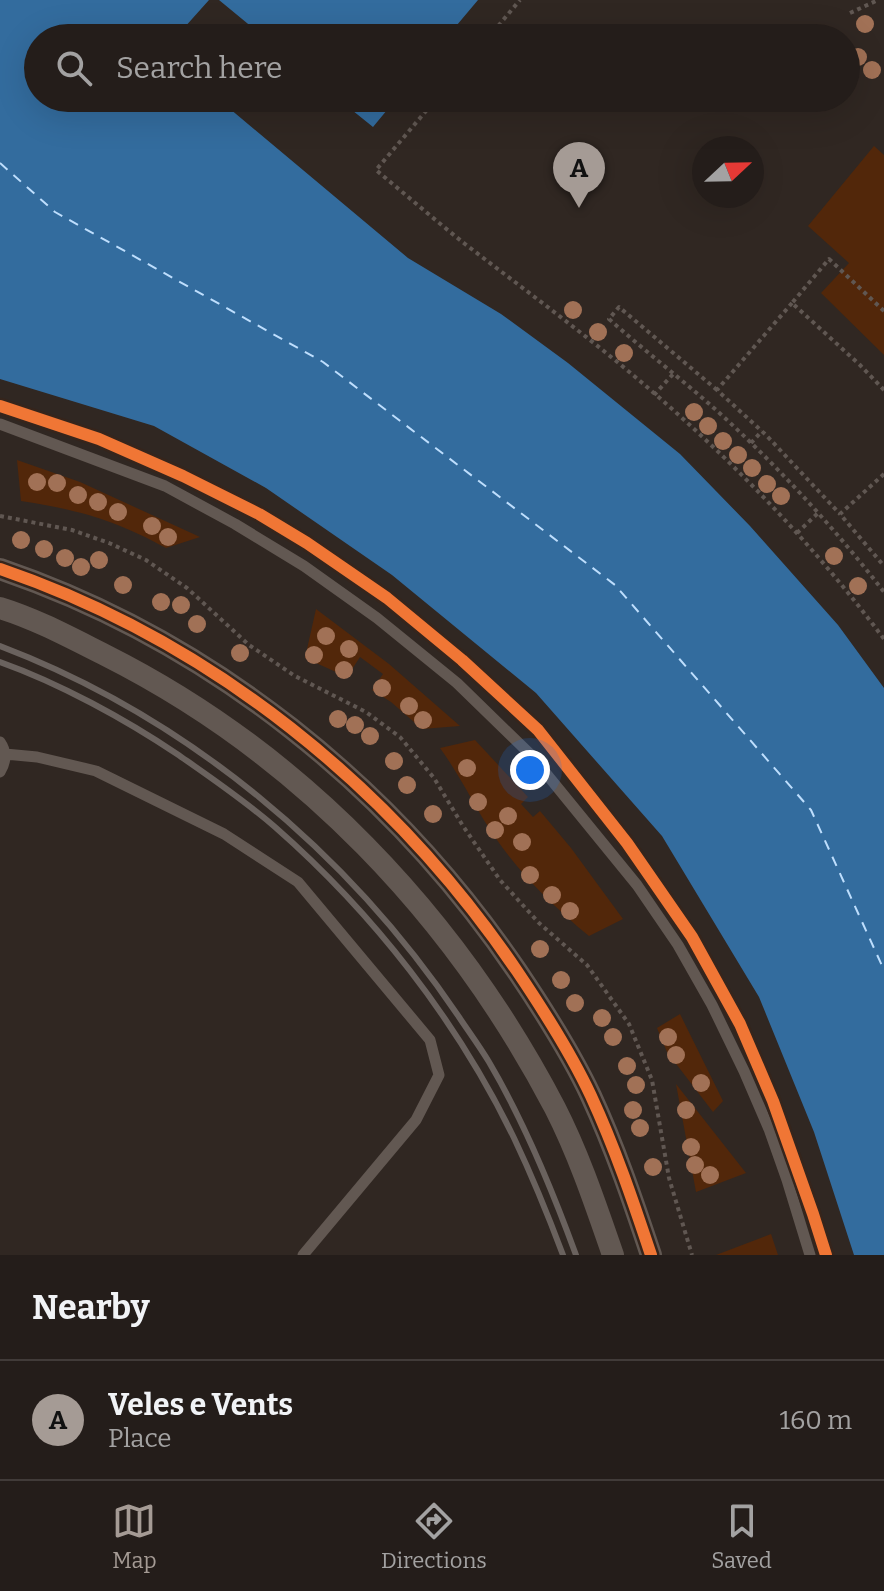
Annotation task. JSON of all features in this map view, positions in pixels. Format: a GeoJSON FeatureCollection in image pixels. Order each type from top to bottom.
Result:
{"type":"FeatureCollection","features":[{"type":"Feature","properties":{"kind":"street"},"geometry":{"type":"LineString","coordinates":[[0,569],[78,600],[158,639],[230,682],[344,772],[426,853],[490,931],[545,1012],[590,1095],[630,1189],[651,1255]]}},
{"type":"Feature","properties":{"kind":"street"},"geometry":{"type":"LineString","coordinates":[[0,608],[64,635],[141,674],[208,715],[277,765],[339,818],[393,873],[458,952],[513,1032],[556,1111],[595,1201],[613,1255]]}},
{"type":"Feature","properties":{"kind":"lane"},"geometry":{"type":"LineString","coordinates":[[0,424],[165,486],[304,566],[377,618],[457,683],[531,755],[637,885],[678,945],[712,1005],[769,1129],[810,1255]]}},
{"type":"Feature","properties":{"kind":"lane"},"geometry":{"type":"LineString","coordinates":[[0,772],[5,763],[2,748],[96,771],[224,834],[298,882],[430,1040],[439,1075],[416,1120],[303,1255]]}},
{"type":"Feature","properties":{"kind":"path"},"geometry":{"type":"LineString","coordinates":[[500,24],[520,0]]}},
{"type":"Feature","properties":{"kind":"path"},"geometry":{"type":"LineString","coordinates":[[850,13],[878,0]]}},
{"type":"Feature","properties":{"kind":"path"},"geometry":{"type":"LineString","coordinates":[[425,112],[376,170],[606,353],[712,447],[797,533],[884,639]]}},
{"type":"Feature","properties":{"kind":"path"},"geometry":{"type":"LineString","coordinates":[[717,390],[829,259],[884,311]]}},
{"type":"Feature","properties":{"kind":"path"},"geometry":{"type":"LineString","coordinates":[[792,303],[884,390]]}},
{"type":"Feature","properties":{"kind":"path"},"geometry":{"type":"LineString","coordinates":[[883,589],[818,513],[751,443],[609,319],[619,307],[762,431],[884,566]]}},
{"type":"Feature","properties":{"kind":"path"},"geometry":{"type":"LineString","coordinates":[[654,395],[674,373]]}},
{"type":"Feature","properties":{"kind":"path"},"geometry":{"type":"LineString","coordinates":[[751,443],[762,431]]}},
{"type":"Feature","properties":{"kind":"path"},"geometry":{"type":"LineString","coordinates":[[840,514],[884,474]]}},
{"type":"Feature","properties":{"kind":"path"},"geometry":{"type":"LineString","coordinates":[[797,533],[818,513]]}},
{"type":"Feature","properties":{"kind":"shaded area"},"geometry":{"type":"Polygon","coordinates":[[[874,146],[884,155],[884,355],[821,293],[849,263],[808,226],[874,146]]]}},
{"type":"Feature","properties":{"kind":"shaded area"},"geometry":{"type":"Polygon","coordinates":[[[17,460],[80,482],[200,537],[166,548],[96,517],[21,501],[17,460]]]}},
{"type":"Feature","properties":{"kind":"shaded area"},"geometry":{"type":"Polygon","coordinates":[[[316,609],[389,664],[460,726],[422,729],[372,690],[383,674],[360,657],[347,677],[305,658],[316,609]]]}},
{"type":"Feature","properties":{"kind":"shaded area"},"geometry":{"type":"Polygon","coordinates":[[[475,740],[528,797],[521,804],[533,817],[540,811],[623,919],[589,936],[517,866],[493,834],[440,748],[475,740]]]}},
{"type":"Feature","properties":{"kind":"shaded area"},"geometry":{"type":"Polygon","coordinates":[[[680,1014],[723,1101],[713,1112],[667,1052],[657,1028],[680,1014]]]}},
{"type":"Feature","properties":{"kind":"shaded area"},"geometry":{"type":"Polygon","coordinates":[[[676,1084],[746,1173],[696,1192],[676,1084]]]}},
{"type":"Feature","properties":{"kind":"shaded area"},"geometry":{"type":"Polygon","coordinates":[[[771,1234],[778,1255],[716,1255],[771,1234]]]}},
{"type":"Feature","properties":{"kind":"water"},"geometry":{"type":"Polygon","coordinates":[[[0,0],[209,0],[188,24],[24,24],[24,112],[234,112],[408,258],[501,314],[568,363],[680,454],[750,526],[838,625],[884,688],[884,1255],[854,1255],[814,1132],[759,997],[662,836],[536,693],[392,575],[266,488],[154,426],[0,379],[0,0]]]}},
{"type":"Feature","properties":{"kind":"water"},"geometry":{"type":"Polygon","coordinates":[[[219,0],[478,0],[458,24],[248,24],[219,0]]]}},
{"type":"Feature","properties":{"kind":"water"},"geometry":{"type":"Polygon","coordinates":[[[354,112],[385,112],[373,127],[354,112]]]}},
{"type":"Feature","properties":{"kind":"ferry route"},"geometry":{"type":"LineString","coordinates":[[0,163],[55,212],[323,362],[615,585],[811,810],[884,970]]}},
{"type":"Feature","properties":{"kind":"railway"},"geometry":{"type":"LineString","coordinates":[[0,646],[69,676],[135,711],[198,751],[258,796],[367,899],[415,957],[489,1062],[537,1157],[576,1255]]}},
{"type":"Feature","properties":{"kind":"railway"},"geometry":{"type":"LineString","coordinates":[[0,662],[91,703],[177,754],[263,817],[346,895],[410,970],[466,1052],[514,1138],[563,1255]]}},
{"type":"Feature","properties":{"kind":"cycle path"},"geometry":{"type":"LineString","coordinates":[[0,406],[99,439],[259,514],[387,598],[462,660],[538,730],[627,843],[692,937],[740,1024],[773,1101],[826,1255]]}},
{"type":"Feature","properties":{"kind":"cycle path"},"geometry":{"type":"LineString","coordinates":[[0,569],[78,599],[152,636],[223,679],[291,728],[354,782],[413,841],[468,904],[517,971],[566,1048],[608,1135],[651,1255]]}},
{"type":"Feature","properties":{"kind":"place","name":"Veles e Vents"},"geometry":{"type":"Point","coordinates":[579,208]}}]}
